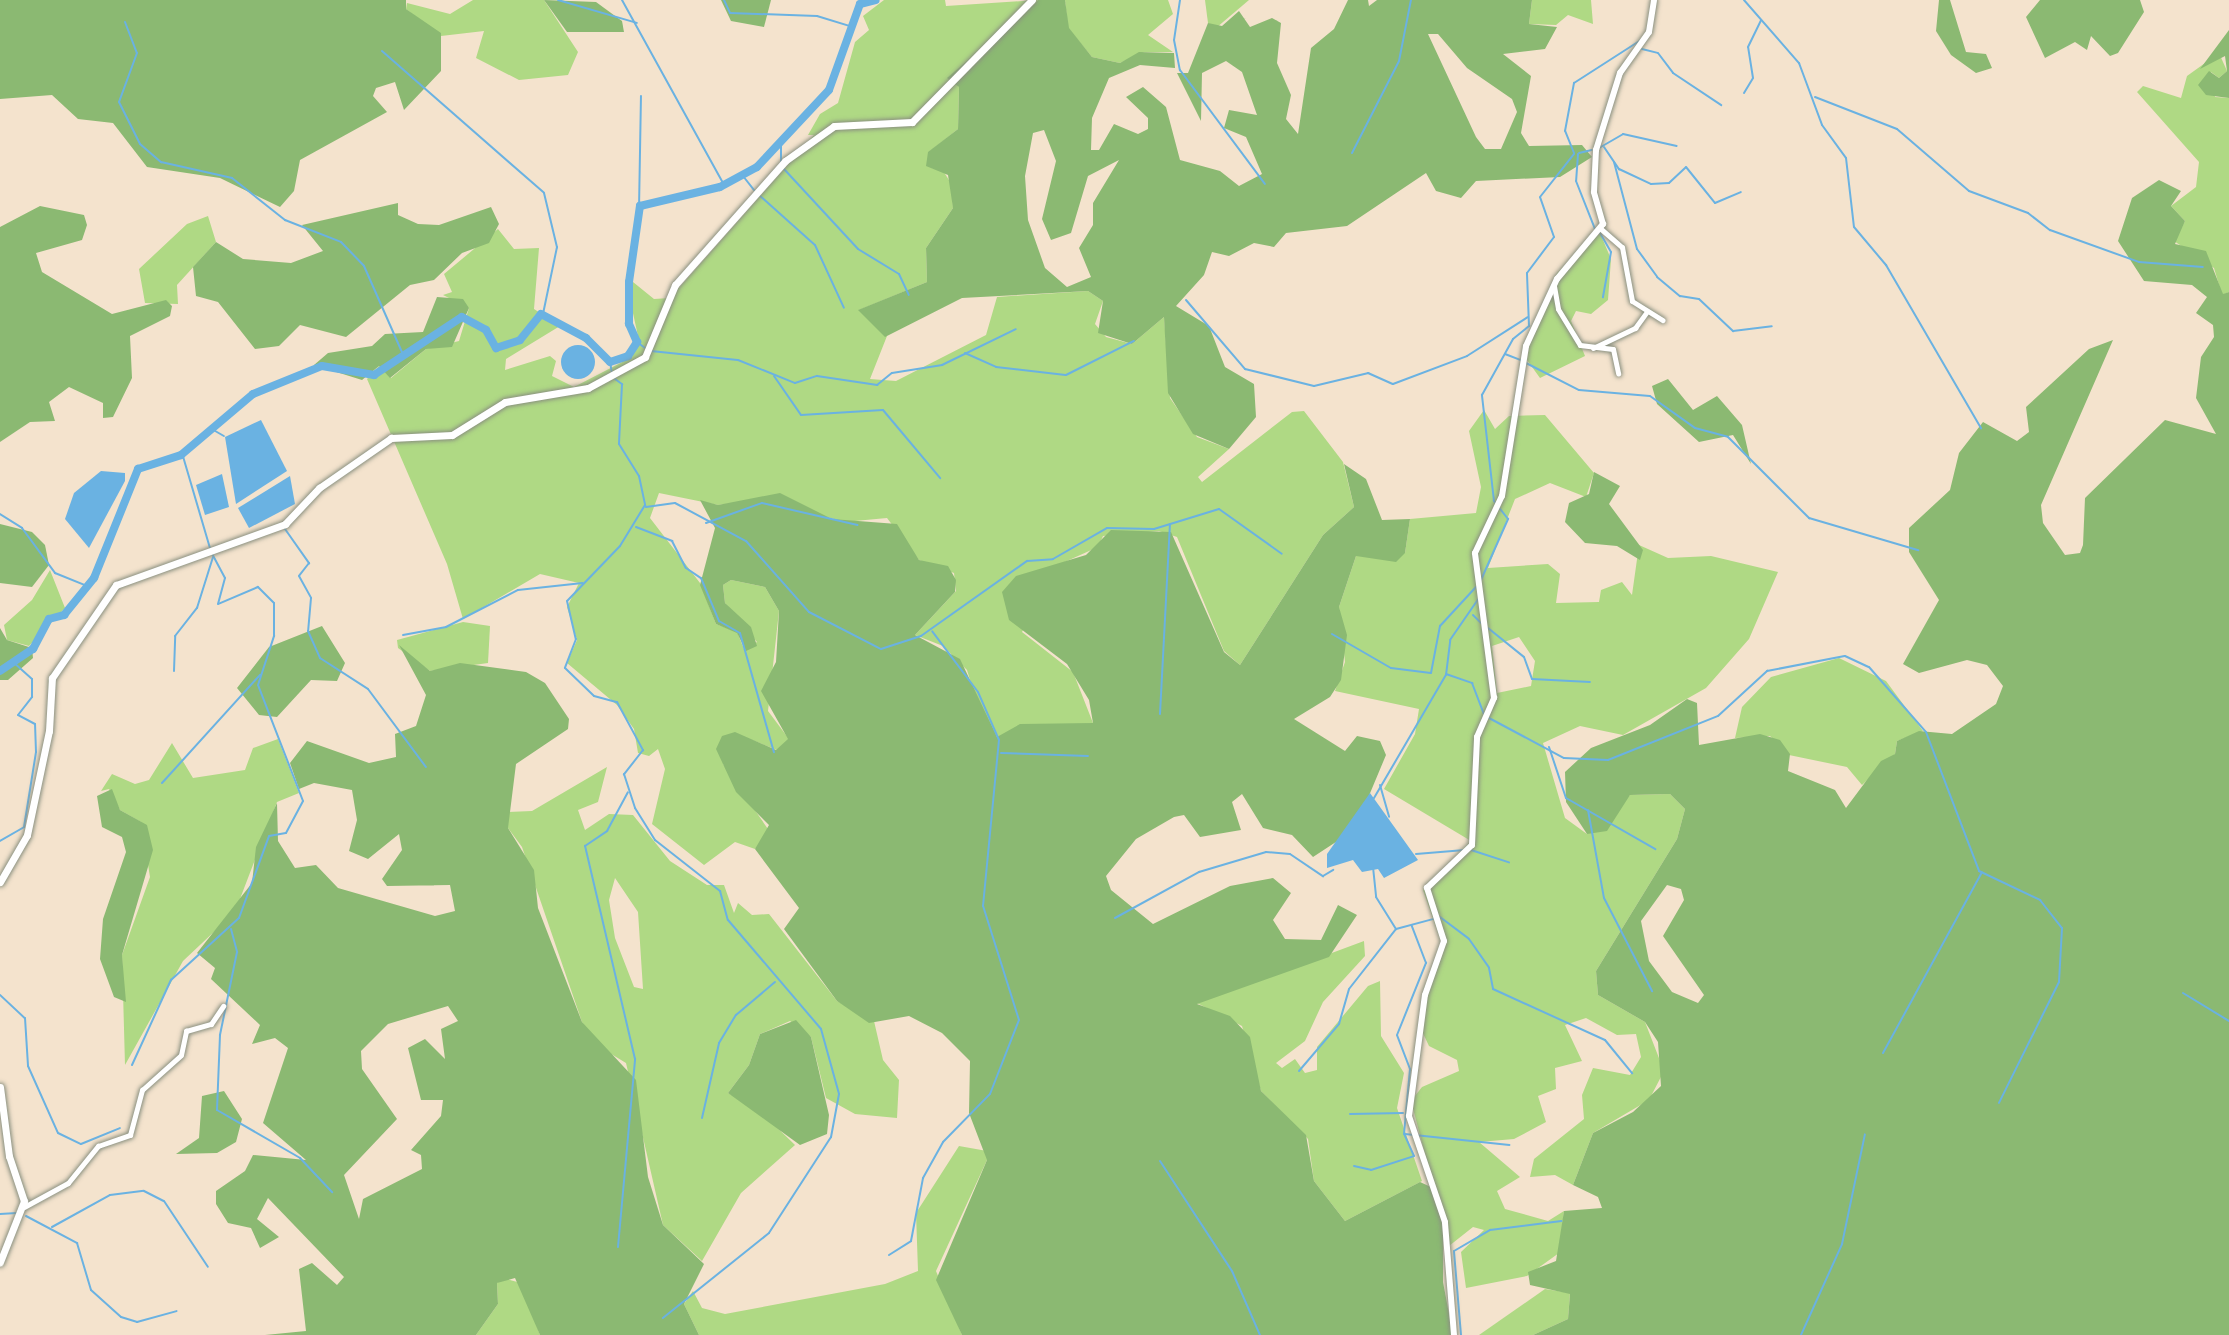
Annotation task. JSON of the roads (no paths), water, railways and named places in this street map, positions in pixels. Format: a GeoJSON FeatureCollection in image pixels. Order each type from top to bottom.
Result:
{"type":"FeatureCollection","features":[{"type":"Feature","properties":{"kind":"main road"},"geometry":{"type":"LineString","coordinates":[[0,882],[27,835],[49,731],[52,678],[116,585],[272,531],[391,438],[452,435],[505,402],[588,388],[645,357],[675,285],[785,161],[834,126],[912,122],[1032,0]]}},
{"type":"Feature","properties":{"kind":"main road"},"geometry":{"type":"LineString","coordinates":[[0,1087],[24,1207],[0,1262]]}},
{"type":"Feature","properties":{"kind":"street"},"geometry":{"type":"LineString","coordinates":[[1454,1335],[1445,1222],[1409,1116],[1425,995],[1444,941],[1427,888],[1474,840],[1477,737],[1494,698],[1475,553],[1502,496],[1523,354],[1554,285],[1601,229],[1596,150],[1620,73],[1649,32],[1654,0]]}},
{"type":"Feature","properties":{"kind":"street"},"geometry":{"type":"LineString","coordinates":[[1601,229],[1622,247],[1630,298],[1646,313],[1662,320]]}},
{"type":"Feature","properties":{"kind":"street"},"geometry":{"type":"LineString","coordinates":[[1554,285],[1563,319],[1581,346],[1613,349],[1618,373]]}},
{"type":"Feature","properties":{"kind":"street"},"geometry":{"type":"LineString","coordinates":[[1592,348],[1635,328],[1646,313]]}},
{"type":"Feature","properties":{"kind":"street"},"geometry":{"type":"LineString","coordinates":[[24,1207],[68,1183],[98,1146],[130,1135],[136,1098],[181,1055],[186,1031],[211,1024],[223,1006]]}},
{"type":"Feature","properties":{"kind":"water"},"geometry":{"type":"Polygon","coordinates":[[[578,345],[590,350],[595,362],[590,374],[578,379],[566,374],[561,362],[566,350],[578,345]]]}},
{"type":"Feature","properties":{"kind":"water"},"geometry":{"type":"Polygon","coordinates":[[[261,420],[287,471],[236,504],[225,437],[261,420]]]}},
{"type":"Feature","properties":{"kind":"water"},"geometry":{"type":"Polygon","coordinates":[[[101,471],[125,473],[125,481],[89,548],[65,519],[74,493],[101,471]]]}},
{"type":"Feature","properties":{"kind":"water"},"geometry":{"type":"Polygon","coordinates":[[[222,474],[229,507],[205,515],[196,485],[222,474]]]}},
{"type":"Feature","properties":{"kind":"water"},"geometry":{"type":"Polygon","coordinates":[[[290,476],[295,504],[249,528],[238,508],[290,476]]]}},
{"type":"Feature","properties":{"kind":"water"},"geometry":{"type":"Polygon","coordinates":[[[1370,793],[1418,860],[1384,878],[1378,869],[1362,872],[1353,860],[1327,868],[1327,854],[1370,793]]]}},
{"type":"Feature","properties":{"kind":"waterway"},"geometry":{"type":"LineString","coordinates":[[558,0],[637,23]]}},
{"type":"Feature","properties":{"kind":"waterway"},"geometry":{"type":"LineString","coordinates":[[622,0],[724,185]]}},
{"type":"Feature","properties":{"kind":"waterway"},"geometry":{"type":"LineString","coordinates":[[724,0],[730,13],[817,16],[853,27]]}},
{"type":"Feature","properties":{"kind":"waterway"},"geometry":{"type":"LineString","coordinates":[[0,671],[33,649],[49,619],[64,615],[94,578],[138,469],[181,455],[253,394],[322,366],[374,375],[462,317],[486,330],[496,348],[520,340],[541,314],[586,338],[610,362],[628,356],[637,342],[629,324],[629,282],[640,206],[720,187],[757,167],[829,90],[860,4],[876,0]]}},
{"type":"Feature","properties":{"kind":"waterway"},"geometry":{"type":"LineString","coordinates":[[1180,0],[1174,40],[1180,70],[1265,184]]}},
{"type":"Feature","properties":{"kind":"waterway"},"geometry":{"type":"LineString","coordinates":[[1352,153],[1399,61],[1411,0]]}},
{"type":"Feature","properties":{"kind":"waterway"},"geometry":{"type":"LineString","coordinates":[[1744,0],[1799,63],[1822,125],[1846,158],[1854,227],[1886,265],[1981,428]]}},
{"type":"Feature","properties":{"kind":"waterway"},"geometry":{"type":"LineString","coordinates":[[1744,93],[1753,78],[1748,47],[1761,20]]}},
{"type":"Feature","properties":{"kind":"waterway"},"geometry":{"type":"LineString","coordinates":[[125,22],[137,53],[119,102],[140,144],[161,162],[232,178],[285,220],[341,242],[364,266],[402,352]]}},
{"type":"Feature","properties":{"kind":"waterway"},"geometry":{"type":"LineString","coordinates":[[1574,153],[1565,131],[1574,83],[1641,40]]}},
{"type":"Feature","properties":{"kind":"waterway"},"geometry":{"type":"LineString","coordinates":[[1642,49],[1658,53],[1673,73],[1721,105]]}},
{"type":"Feature","properties":{"kind":"waterway"},"geometry":{"type":"LineString","coordinates":[[382,51],[544,193],[557,247],[543,314]]}},
{"type":"Feature","properties":{"kind":"waterway"},"geometry":{"type":"LineString","coordinates":[[639,209],[641,96]]}},
{"type":"Feature","properties":{"kind":"waterway"},"geometry":{"type":"LineString","coordinates":[[1815,97],[1897,129],[1969,191],[2028,213],[2050,230],[2139,262],[2203,267]]}},
{"type":"Feature","properties":{"kind":"waterway"},"geometry":{"type":"LineString","coordinates":[[1599,148],[1623,134],[1677,146]]}},
{"type":"Feature","properties":{"kind":"waterway"},"geometry":{"type":"LineString","coordinates":[[781,144],[781,163]]}},
{"type":"Feature","properties":{"kind":"waterway"},"geometry":{"type":"LineString","coordinates":[[1604,147],[1619,169],[1651,184],[1669,183],[1686,167],[1715,203],[1741,192]]}},
{"type":"Feature","properties":{"kind":"waterway"},"geometry":{"type":"LineString","coordinates":[[1579,153],[1592,150]]}},
{"type":"Feature","properties":{"kind":"waterway"},"geometry":{"type":"LineString","coordinates":[[1481,580],[1508,519],[1494,501],[1482,395],[1513,339],[1529,326],[1527,273],[1554,237],[1540,197],[1574,154]]}},
{"type":"Feature","properties":{"kind":"waterway"},"geometry":{"type":"LineString","coordinates":[[1578,154],[1576,181],[1595,229]]}},
{"type":"Feature","properties":{"kind":"waterway"},"geometry":{"type":"LineString","coordinates":[[1614,162],[1637,249],[1657,277],[1680,296],[1699,299],[1733,331],[1772,326]]}},
{"type":"Feature","properties":{"kind":"waterway"},"geometry":{"type":"LineString","coordinates":[[784,169],[858,249],[899,274],[909,295]]}},
{"type":"Feature","properties":{"kind":"waterway"},"geometry":{"type":"LineString","coordinates":[[743,176],[754,190]]}},
{"type":"Feature","properties":{"kind":"waterway"},"geometry":{"type":"LineString","coordinates":[[759,195],[815,245],[844,308]]}},
{"type":"Feature","properties":{"kind":"waterway"},"geometry":{"type":"LineString","coordinates":[[1600,233],[1611,252],[1603,297]]}},
{"type":"Feature","properties":{"kind":"waterway"},"geometry":{"type":"LineString","coordinates":[[1186,300],[1245,369],[1314,386],[1368,373],[1393,384],[1467,356],[1528,317]]}},
{"type":"Feature","properties":{"kind":"waterway"},"geometry":{"type":"LineString","coordinates":[[651,351],[738,360],[795,383],[817,376],[877,385],[892,373],[942,365],[1016,329]]}},
{"type":"Feature","properties":{"kind":"waterway"},"geometry":{"type":"LineString","coordinates":[[965,353],[996,367],[1066,375],[1134,341]]}},
{"type":"Feature","properties":{"kind":"waterway"},"geometry":{"type":"LineString","coordinates":[[637,342],[645,348]]}},
{"type":"Feature","properties":{"kind":"waterway"},"geometry":{"type":"LineString","coordinates":[[1505,354],[1521,360]]}},
{"type":"Feature","properties":{"kind":"waterway"},"geometry":{"type":"LineString","coordinates":[[610,362],[612,373]]}},
{"type":"Feature","properties":{"kind":"waterway"},"geometry":{"type":"LineString","coordinates":[[1526,363],[1579,390],[1650,396],[1695,428],[1728,437],[1809,518],[1918,550]]}},
{"type":"Feature","properties":{"kind":"waterway"},"geometry":{"type":"LineString","coordinates":[[774,376],[801,415],[883,410],[940,478]]}},
{"type":"Feature","properties":{"kind":"waterway"},"geometry":{"type":"LineString","coordinates":[[615,379],[622,384],[619,444],[639,476],[645,505],[620,546],[567,601],[576,639],[565,668],[594,696],[617,702],[643,750],[624,774],[635,808],[655,840],[720,891],[728,920],[821,1029],[839,1094],[831,1137],[769,1233],[663,1318]]}},
{"type":"Feature","properties":{"kind":"waterway"},"geometry":{"type":"LineString","coordinates":[[210,428],[224,436]]}},
{"type":"Feature","properties":{"kind":"waterway"},"geometry":{"type":"LineString","coordinates":[[182,453],[210,548]]}},
{"type":"Feature","properties":{"kind":"waterway"},"geometry":{"type":"LineString","coordinates":[[646,507],[675,503],[746,541],[809,612],[881,649],[921,636],[1027,561],[1053,559],[1107,528],[1154,529],[1219,509],[1282,554]]}},
{"type":"Feature","properties":{"kind":"waterway"},"geometry":{"type":"LineString","coordinates":[[706,523],[762,503],[857,525]]}},
{"type":"Feature","properties":{"kind":"waterway"},"geometry":{"type":"LineString","coordinates":[[0,514],[22,528],[55,573],[87,586]]}},
{"type":"Feature","properties":{"kind":"waterway"},"geometry":{"type":"LineString","coordinates":[[1160,714],[1170,524]]}},
{"type":"Feature","properties":{"kind":"waterway"},"geometry":{"type":"LineString","coordinates":[[636,527],[672,541],[686,568],[701,578],[719,621],[740,633],[774,752]]}},
{"type":"Feature","properties":{"kind":"waterway"},"geometry":{"type":"LineString","coordinates":[[285,529],[309,563],[299,576],[311,598],[308,631],[320,658],[368,689],[426,767]]}},
{"type":"Feature","properties":{"kind":"waterway"},"geometry":{"type":"LineString","coordinates":[[132,1065],[171,980],[239,918],[269,836],[286,833],[303,801],[258,685],[274,636],[274,603],[258,587],[218,604],[225,578],[212,554]]}},
{"type":"Feature","properties":{"kind":"waterway"},"geometry":{"type":"LineString","coordinates":[[174,671],[175,636],[197,608],[213,557]]}},
{"type":"Feature","properties":{"kind":"waterway"},"geometry":{"type":"LineString","coordinates":[[403,635],[446,627],[518,590],[583,583]]}},
{"type":"Feature","properties":{"kind":"waterway"},"geometry":{"type":"LineString","coordinates":[[1332,634],[1391,668],[1431,673],[1440,626],[1476,587]]}},
{"type":"Feature","properties":{"kind":"waterway"},"geometry":{"type":"LineString","coordinates":[[1374,798],[1446,675],[1450,640],[1479,598]]}},
{"type":"Feature","properties":{"kind":"waterway"},"geometry":{"type":"LineString","coordinates":[[1473,615],[1483,625]]}},
{"type":"Feature","properties":{"kind":"waterway"},"geometry":{"type":"LineString","coordinates":[[1488,628],[1524,657],[1532,679],[1590,682]]}},
{"type":"Feature","properties":{"kind":"waterway"},"geometry":{"type":"LineString","coordinates":[[889,1255],[911,1241],[923,1178],[943,1142],[990,1094],[1019,1020],[983,906],[999,740],[978,692],[932,631]]}},
{"type":"Feature","properties":{"kind":"waterway"},"geometry":{"type":"LineString","coordinates":[[1489,718],[1564,758],[1608,760],[1718,716],[1767,671],[1845,656],[1869,667],[1926,732],[1979,871],[2040,900],[2062,928],[2059,982],[1999,1103]]}},
{"type":"Feature","properties":{"kind":"waterway"},"geometry":{"type":"LineString","coordinates":[[0,841],[24,827],[36,752],[35,724],[18,715],[32,697],[32,679],[14,663]]}},
{"type":"Feature","properties":{"kind":"waterway"},"geometry":{"type":"LineString","coordinates":[[1446,674],[1472,683],[1484,714]]}},
{"type":"Feature","properties":{"kind":"waterway"},"geometry":{"type":"LineString","coordinates":[[162,783],[260,675]]}},
{"type":"Feature","properties":{"kind":"waterway"},"geometry":{"type":"LineString","coordinates":[[1549,747],[1566,798],[1655,849]]}},
{"type":"Feature","properties":{"kind":"waterway"},"geometry":{"type":"LineString","coordinates":[[1001,753],[1088,756]]}},
{"type":"Feature","properties":{"kind":"waterway"},"geometry":{"type":"LineString","coordinates":[[1380,785],[1389,817]]}},
{"type":"Feature","properties":{"kind":"waterway"},"geometry":{"type":"LineString","coordinates":[[618,1247],[635,1059],[585,846],[607,831],[628,792]]}},
{"type":"Feature","properties":{"kind":"waterway"},"geometry":{"type":"LineString","coordinates":[[1588,810],[1604,898],[1652,991]]}},
{"type":"Feature","properties":{"kind":"waterway"},"geometry":{"type":"LineString","coordinates":[[1416,854],[1465,850]]}},
{"type":"Feature","properties":{"kind":"waterway"},"geometry":{"type":"LineString","coordinates":[[1471,850],[1509,862]]}},
{"type":"Feature","properties":{"kind":"waterway"},"geometry":{"type":"LineString","coordinates":[[1115,918],[1199,872],[1266,852],[1290,854],[1323,876],[1333,870]]}},
{"type":"Feature","properties":{"kind":"waterway"},"geometry":{"type":"LineString","coordinates":[[1373,867],[1376,897],[1396,929]]}},
{"type":"Feature","properties":{"kind":"waterway"},"geometry":{"type":"LineString","coordinates":[[1883,1053],[1982,872]]}},
{"type":"Feature","properties":{"kind":"waterway"},"geometry":{"type":"LineString","coordinates":[[1440,917],[1469,939],[1489,968],[1493,989],[1605,1040],[1632,1073]]}},
{"type":"Feature","properties":{"kind":"waterway"},"geometry":{"type":"LineString","coordinates":[[1299,1071],[1339,1024],[1349,989],[1396,929],[1434,919]]}},
{"type":"Feature","properties":{"kind":"waterway"},"geometry":{"type":"LineString","coordinates":[[1354,1166],[1371,1170],[1414,1156],[1404,1134],[1410,1069],[1397,1035],[1426,963],[1412,926]]}},
{"type":"Feature","properties":{"kind":"waterway"},"geometry":{"type":"LineString","coordinates":[[231,929],[237,952],[220,1035],[217,1110],[300,1158],[332,1192]]}},
{"type":"Feature","properties":{"kind":"waterway"},"geometry":{"type":"LineString","coordinates":[[702,1118],[719,1043],[736,1015],[775,982]]}},
{"type":"Feature","properties":{"kind":"waterway"},"geometry":{"type":"LineString","coordinates":[[2183,993],[2229,1021]]}},
{"type":"Feature","properties":{"kind":"waterway"},"geometry":{"type":"LineString","coordinates":[[0,995],[25,1018],[28,1066],[58,1133],[81,1144],[120,1128]]}},
{"type":"Feature","properties":{"kind":"waterway"},"geometry":{"type":"LineString","coordinates":[[1350,1114],[1403,1113]]}},
{"type":"Feature","properties":{"kind":"waterway"},"geometry":{"type":"LineString","coordinates":[[1405,1134],[1509,1145]]}},
{"type":"Feature","properties":{"kind":"waterway"},"geometry":{"type":"LineString","coordinates":[[1801,1335],[1842,1244],[1865,1134]]}},
{"type":"Feature","properties":{"kind":"waterway"},"geometry":{"type":"LineString","coordinates":[[1160,1161],[1232,1271],[1260,1335]]}},
{"type":"Feature","properties":{"kind":"waterway"},"geometry":{"type":"LineString","coordinates":[[52,1227],[110,1195],[144,1191],[164,1201],[208,1267]]}},
{"type":"Feature","properties":{"kind":"waterway"},"geometry":{"type":"LineString","coordinates":[[0,1214],[17,1213]]}},
{"type":"Feature","properties":{"kind":"waterway"},"geometry":{"type":"LineString","coordinates":[[26,1216],[77,1243],[91,1290],[121,1317],[137,1322],[177,1311]]}},
{"type":"Feature","properties":{"kind":"waterway"},"geometry":{"type":"LineString","coordinates":[[1461,1335],[1454,1251],[1490,1230],[1561,1221]]}}]}
